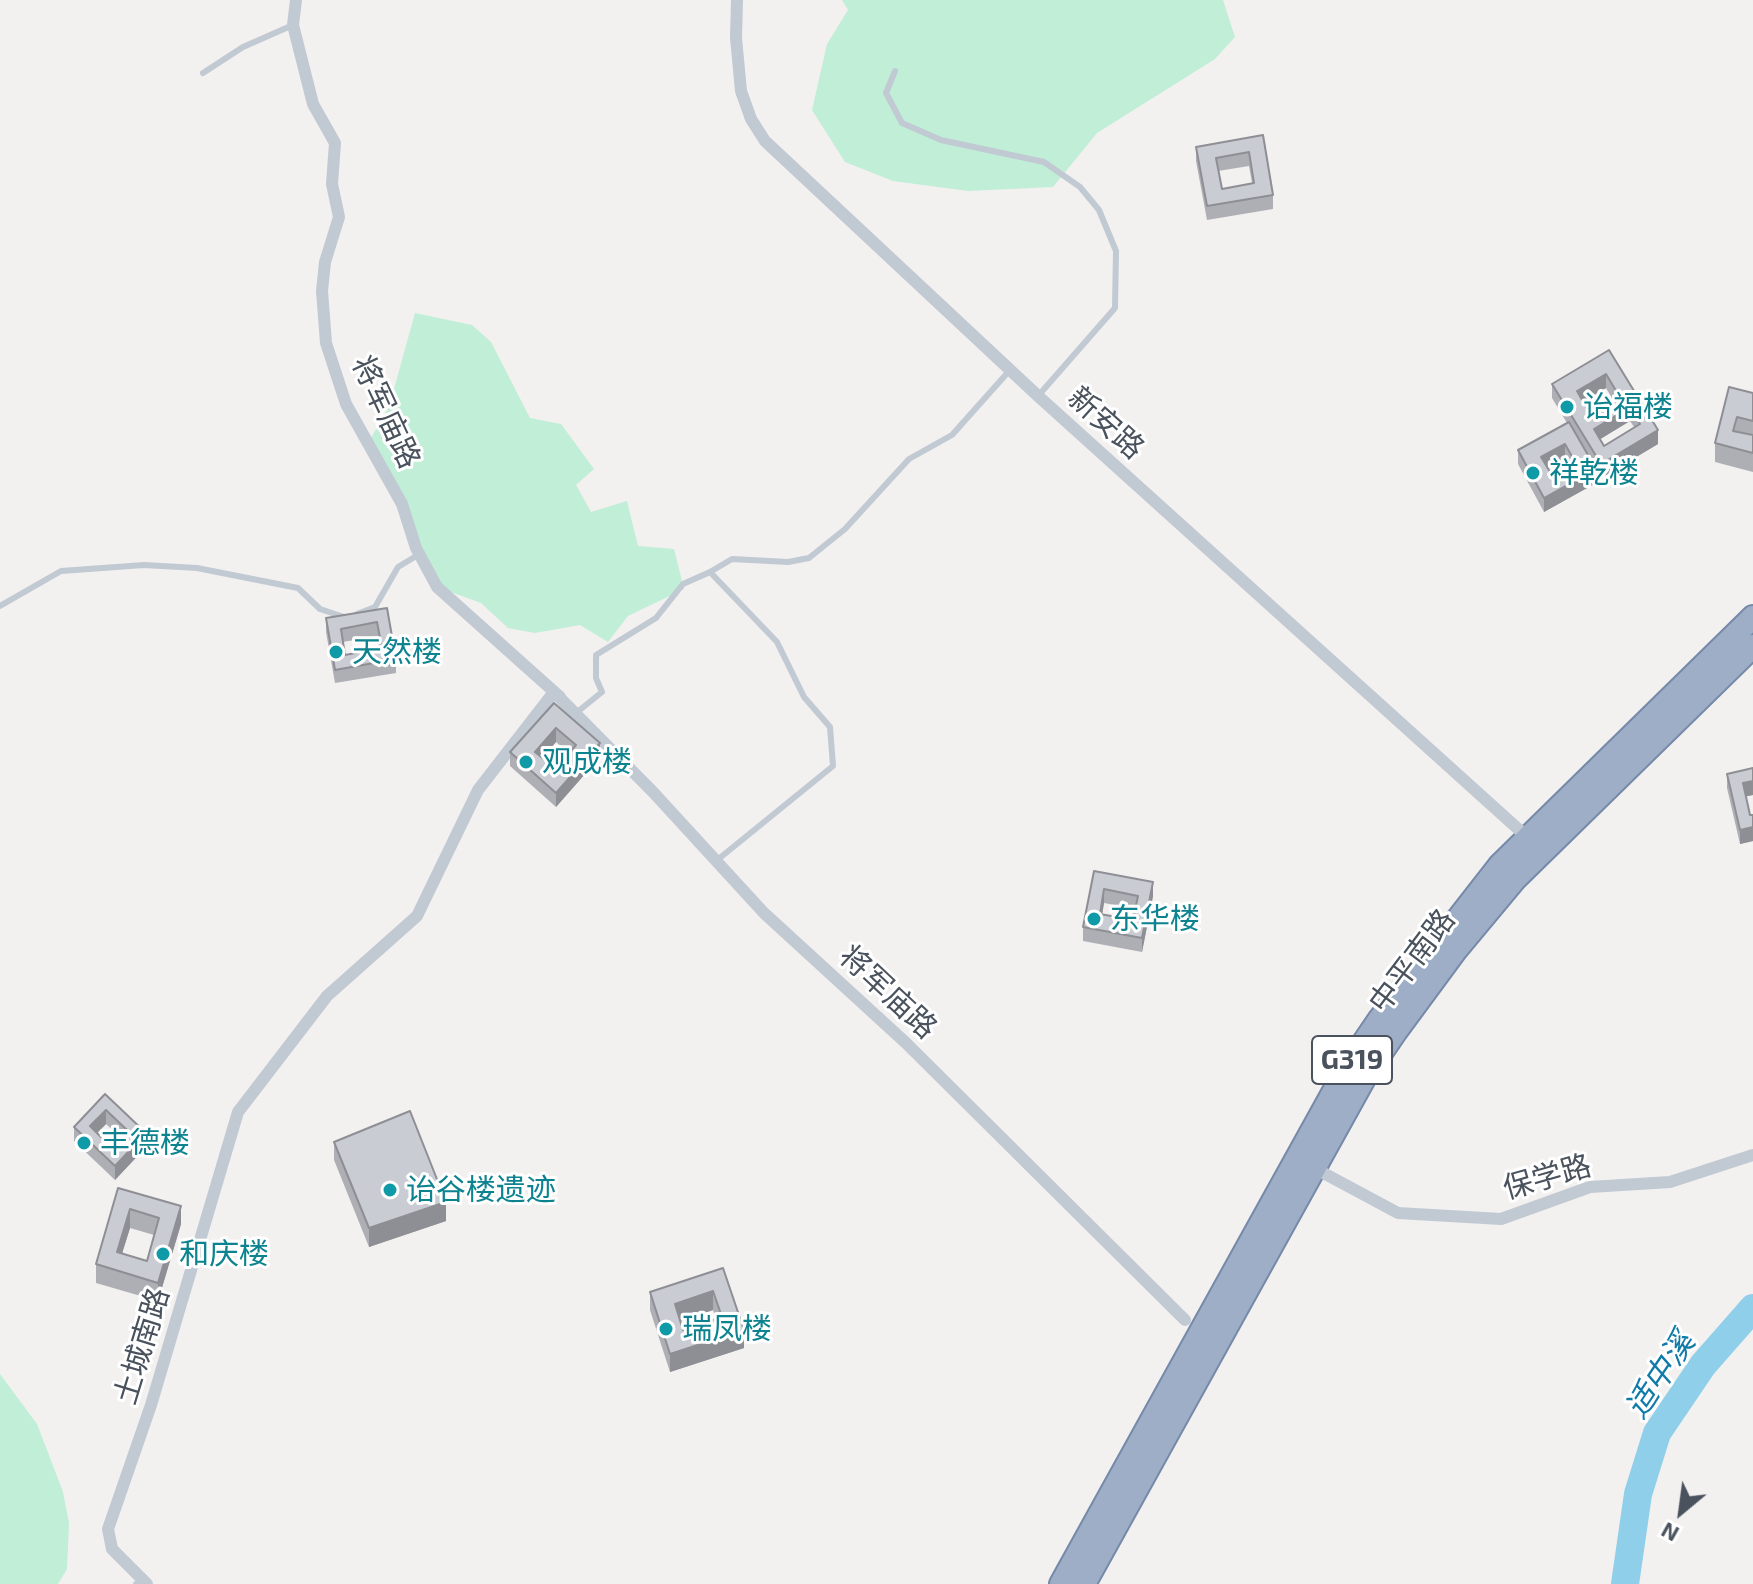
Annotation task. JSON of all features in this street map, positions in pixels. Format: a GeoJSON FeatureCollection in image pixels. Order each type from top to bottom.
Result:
{"type":"FeatureCollection","features":[{"type":"Feature","properties":{"kind":"highway","name":"G319"},"geometry":{"type":"LineString","coordinates":[[1061,1584],[1349,1064],[1439,939],[1527,837],[1753,617]]}},
{"type":"Feature","properties":{"kind":"highway","name":"中平南路"},"geometry":{"type":"LineString","coordinates":[[1084,1584],[1366,1075],[1396,1031],[1499,897],[1753,646]]}},
{"type":"Feature","properties":{"kind":"street","name":"将军庙路"},"geometry":{"type":"LineString","coordinates":[[296,0],[293,25],[313,104],[335,143],[332,184],[339,217],[325,262],[322,291],[326,343],[346,404],[402,504],[419,554],[437,587],[576,713],[764,913],[906,1043],[1185,1320]]}},
{"type":"Feature","properties":{"kind":"street","name":"新安路"},"geometry":{"type":"LineString","coordinates":[[737,0],[736,38],[741,91],[757,131],[1038,396],[1527,837]]}},
{"type":"Feature","properties":{"kind":"street","name":"土城南路"},"geometry":{"type":"LineString","coordinates":[[147,1584],[112,1549],[108,1529],[151,1405],[238,1112],[327,996],[417,916],[478,790],[557,695]]}},
{"type":"Feature","properties":{"kind":"street","name":"保学路"},"geometry":{"type":"LineString","coordinates":[[1314,1168],[1398,1213],[1501,1219],[1590,1187],[1670,1182],[1753,1155]]}},
{"type":"Feature","properties":{"kind":"lane"},"geometry":{"type":"LineString","coordinates":[[203,73],[243,47],[293,25]]}},
{"type":"Feature","properties":{"kind":"lane"},"geometry":{"type":"LineString","coordinates":[[895,71],[886,93],[902,123],[941,140],[1044,162],[1080,187],[1099,210],[1116,251],[1115,308],[1038,396]]}},
{"type":"Feature","properties":{"kind":"lane"},"geometry":{"type":"LineString","coordinates":[[576,713],[602,692],[596,678],[596,655],[656,618],[683,584],[732,559],[788,562],[809,558],[845,529],[909,459],[952,435],[1010,370]]}},
{"type":"Feature","properties":{"kind":"lane"},"geometry":{"type":"LineString","coordinates":[[0,606],[61,571],[144,565],[197,568],[298,588],[320,609],[347,618],[375,607],[398,567],[419,554]]}},
{"type":"Feature","properties":{"kind":"lane"},"geometry":{"type":"LineString","coordinates":[[710,572],[777,642],[804,697],[830,727],[833,766],[716,861]]}},
{"type":"Feature","properties":{"kind":"green space"},"geometry":{"type":"Polygon","coordinates":[[[842,0],[1223,0],[1235,37],[1215,59],[1097,133],[1053,187],[968,191],[893,181],[845,162],[812,110],[827,44],[848,10],[842,0]]]}},
{"type":"Feature","properties":{"kind":"green space"},"geometry":{"type":"Polygon","coordinates":[[[415,313],[472,325],[491,342],[530,418],[561,424],[594,469],[576,485],[591,512],[627,501],[638,546],[674,549],[684,589],[628,616],[608,642],[580,625],[535,633],[508,628],[481,603],[437,587],[368,443],[389,407],[415,313]]]}},
{"type":"Feature","properties":{"kind":"green space"},"geometry":{"type":"Polygon","coordinates":[[[0,1374],[37,1424],[63,1492],[69,1523],[67,1569],[58,1584],[0,1584],[0,1374]]]}},
{"type":"Feature","properties":{"kind":"building"},"geometry":{"type":"Polygon","coordinates":[[[1263,135],[1273,195],[1207,206],[1196,147],[1263,135]],[[1249,152],[1216,158],[1222,189],[1254,183],[1249,152]]]}},
{"type":"Feature","properties":{"kind":"building"},"geometry":{"type":"Polygon","coordinates":[[[1609,350],[1658,430],[1601,464],[1552,384],[1609,350]],[[1606,374],[1577,391],[1589,412],[1618,394],[1606,374]],[[1630,407],[1594,429],[1604,446],[1640,424],[1630,407]]]}},
{"type":"Feature","properties":{"kind":"building"},"geometry":{"type":"Polygon","coordinates":[[[1729,387],[1753,393],[1753,421],[1737,417],[1733,431],[1753,435],[1753,453],[1715,443],[1729,387]]]}},
{"type":"Feature","properties":{"kind":"building"},"geometry":{"type":"Polygon","coordinates":[[[1569,422],[1596,469],[1544,498],[1518,450],[1569,422]],[[1565,444],[1541,457],[1552,475],[1575,462],[1565,444]]]}},
{"type":"Feature","properties":{"kind":"building"},"geometry":{"type":"Polygon","coordinates":[[[387,608],[396,659],[335,670],[326,618],[387,608]],[[377,622],[341,629],[345,655],[382,648],[377,622]]]}},
{"type":"Feature","properties":{"kind":"building"},"geometry":{"type":"Polygon","coordinates":[[[554,703],[600,743],[556,793],[510,752],[554,703]],[[556,728],[535,752],[556,769],[576,745],[556,728]]]}},
{"type":"Feature","properties":{"kind":"building"},"geometry":{"type":"Polygon","coordinates":[[[1753,768],[1753,781],[1743,783],[1750,815],[1753,815],[1753,827],[1740,830],[1727,774],[1753,768]]]}},
{"type":"Feature","properties":{"kind":"building"},"geometry":{"type":"Polygon","coordinates":[[[1094,871],[1153,882],[1142,938],[1083,927],[1094,871]],[[1104,889],[1100,914],[1133,920],[1138,896],[1104,889]]]}},
{"type":"Feature","properties":{"kind":"building"},"geometry":{"type":"Polygon","coordinates":[[[105,1094],[146,1133],[115,1166],[74,1127],[105,1094]],[[106,1110],[90,1126],[112,1148],[128,1131],[106,1110]]]}},
{"type":"Feature","properties":{"kind":"building","name":"诒谷楼遗迹"},"geometry":{"type":"Polygon","coordinates":[[[410,1111],[446,1202],[369,1228],[334,1142],[410,1111]]]}},
{"type":"Feature","properties":{"kind":"building"},"geometry":{"type":"Polygon","coordinates":[[[118,1188],[181,1206],[158,1283],[96,1264],[118,1188]],[[130,1209],[117,1252],[147,1261],[159,1218],[130,1209]]]}},
{"type":"Feature","properties":{"kind":"building"},"geometry":{"type":"Polygon","coordinates":[[[723,1268],[744,1330],[670,1354],[650,1292],[723,1268]],[[713,1291],[675,1304],[683,1330],[722,1317],[713,1291]]]}},
{"type":"Feature","properties":{"kind":"waterway","name":"适中溪"},"geometry":{"type":"LineString","coordinates":[[1625,1584],[1638,1494],[1657,1433],[1703,1365],[1753,1308]]}},
{"type":"Feature","properties":{"kind":"place","name":"诒福楼"},"geometry":{"type":"Point","coordinates":[1567,407]}},
{"type":"Feature","properties":{"kind":"place","name":"祥乾楼"},"geometry":{"type":"Point","coordinates":[1533,473]}},
{"type":"Feature","properties":{"kind":"place","name":"天然楼"},"geometry":{"type":"Point","coordinates":[336,652]}},
{"type":"Feature","properties":{"kind":"place","name":"观成楼"},"geometry":{"type":"Point","coordinates":[526,762]}},
{"type":"Feature","properties":{"kind":"place","name":"东华楼"},"geometry":{"type":"Point","coordinates":[1094,919]}},
{"type":"Feature","properties":{"kind":"place","name":"丰德楼"},"geometry":{"type":"Point","coordinates":[84,1143]}},
{"type":"Feature","properties":{"kind":"place","name":"诒谷楼遗迹"},"geometry":{"type":"Point","coordinates":[390,1190]}},
{"type":"Feature","properties":{"kind":"place","name":"和庆楼"},"geometry":{"type":"Point","coordinates":[163,1254]}},
{"type":"Feature","properties":{"kind":"place","name":"瑞凤楼"},"geometry":{"type":"Point","coordinates":[666,1329]}}]}
